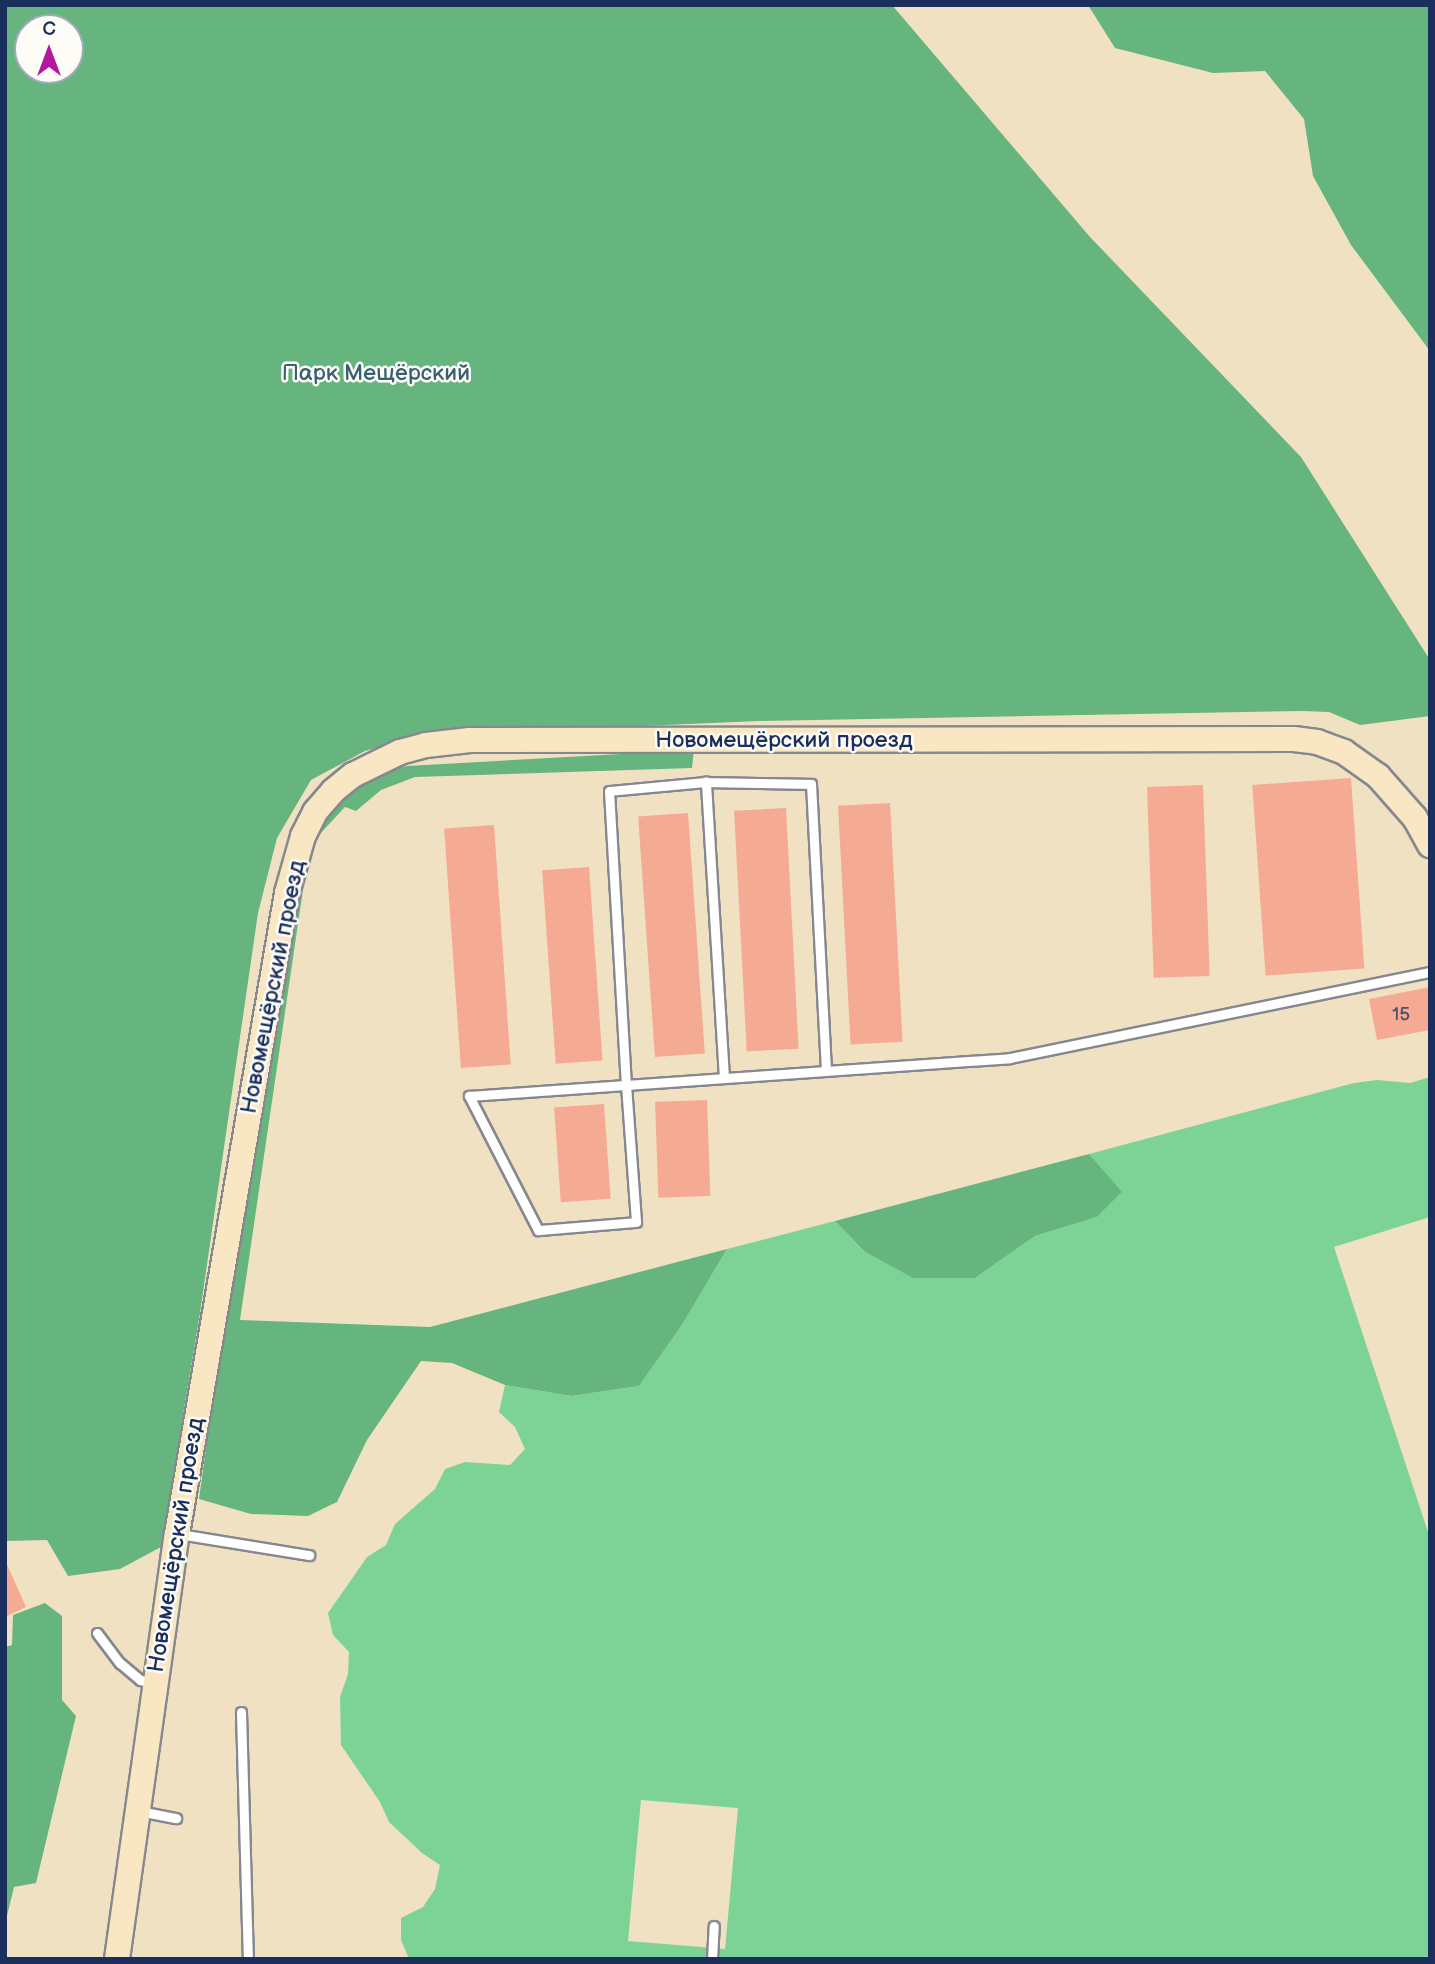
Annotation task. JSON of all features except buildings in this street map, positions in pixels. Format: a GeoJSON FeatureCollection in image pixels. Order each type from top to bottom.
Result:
{"type":"FeatureCollection","features":[{"type":"Feature","properties":{"kind":"street","name":"Новомещёрский проезд"},"geometry":{"type":"LineString","coordinates":[[117,1959],[177,1534],[294,861],[315,812],[333,791],[363,769],[400,752],[426,745],[470,740],[1294,739],[1317,742],[1344,752],[1378,776],[1415,818],[1430,845]]}},
{"type":"Feature","properties":{"kind":"lane"},"geometry":{"type":"LineString","coordinates":[[706,782],[724,1078]]}},
{"type":"Feature","properties":{"kind":"lane"},"geometry":{"type":"LineString","coordinates":[[826,1071],[811,784],[706,782],[609,791],[626,1085],[636,1222],[538,1230],[469,1096],[626,1085],[724,1078],[826,1071],[1010,1058],[1430,972]]}},
{"type":"Feature","properties":{"kind":"lane"},"geometry":{"type":"LineString","coordinates":[[177,1534],[309,1555]]}},
{"type":"Feature","properties":{"kind":"lane"},"geometry":{"type":"LineString","coordinates":[[97,1633],[120,1663],[140,1680],[154,1683]]}},
{"type":"Feature","properties":{"kind":"lane"},"geometry":{"type":"LineString","coordinates":[[241,1712],[248,1959]]}},
{"type":"Feature","properties":{"kind":"lane"},"geometry":{"type":"LineString","coordinates":[[138,1810],[176,1818]]}},
{"type":"Feature","properties":{"kind":"lane"},"geometry":{"type":"LineString","coordinates":[[712,1959],[714,1926]]}},
{"type":"Feature","properties":{"kind":"green space","name":"Парк Мещёрский"},"geometry":{"type":"Polygon","coordinates":[[[5,5],[892,5],[1090,237],[1301,457],[1430,660],[1430,716],[1360,725],[1329,712],[1303,711],[759,721],[455,734],[403,741],[365,751],[311,780],[277,838],[258,913],[200,1313],[161,1547],[120,1569],[68,1576],[47,1540],[5,1541],[5,5]]]}},
{"type":"Feature","properties":{"kind":"green space"},"geometry":{"type":"Polygon","coordinates":[[[1088,5],[1430,5],[1430,351],[1351,245],[1313,176],[1304,119],[1265,71],[1213,73],[1115,48],[1088,5]]]}},
{"type":"Feature","properties":{"kind":"green space"},"geometry":{"type":"Polygon","coordinates":[[[694,750],[692,768],[415,777],[381,790],[356,811],[345,807],[317,837],[305,876],[240,1320],[430,1327],[727,1249],[682,1325],[639,1386],[571,1396],[505,1385],[452,1363],[421,1361],[367,1440],[337,1502],[308,1516],[251,1514],[199,1499],[223,1325],[296,880],[330,803],[374,773],[407,766],[694,750]]]}},
{"type":"Feature","properties":{"kind":"green space"},"geometry":{"type":"Polygon","coordinates":[[[1430,1077],[1430,1217],[1334,1247],[1430,1538],[1430,1959],[409,1959],[401,1940],[401,1918],[423,1907],[435,1889],[440,1865],[422,1853],[389,1822],[380,1802],[341,1745],[340,1697],[348,1674],[349,1652],[333,1635],[328,1613],[367,1557],[386,1545],[395,1524],[435,1489],[445,1469],[465,1462],[510,1465],[525,1449],[515,1427],[499,1412],[505,1385],[571,1396],[639,1386],[682,1325],[727,1249],[835,1221],[864,1251],[975,1278],[1035,1236],[1097,1217],[1121,1193],[1089,1154],[1354,1083],[1377,1080],[1410,1083],[1430,1077]],[[641,1800],[628,1941],[725,1949],[738,1808],[641,1800]]]}},
{"type":"Feature","properties":{"kind":"green space"},"geometry":{"type":"Polygon","coordinates":[[[1089,1154],[1122,1192],[1097,1217],[1035,1236],[975,1278],[913,1278],[864,1251],[835,1221],[1089,1154]]]}},
{"type":"Feature","properties":{"kind":"green space"},"geometry":{"type":"Polygon","coordinates":[[[45,1603],[62,1616],[62,1700],[76,1716],[36,1883],[14,1887],[5,1924],[5,1647],[12,1645],[13,1615],[45,1603]]]}}]}
